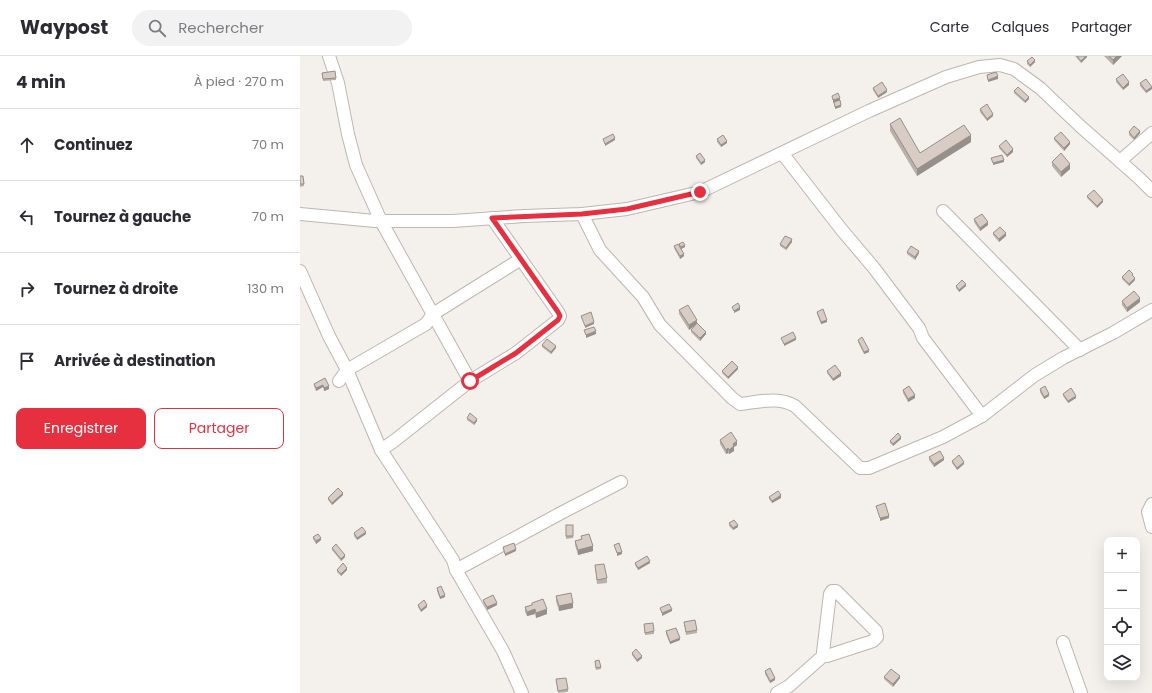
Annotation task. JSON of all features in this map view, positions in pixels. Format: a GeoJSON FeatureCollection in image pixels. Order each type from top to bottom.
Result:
{"type":"FeatureCollection","features":[{"type":"Feature","properties":{"kind":"street"},"geometry":{"type":"LineString","coordinates":[[329,56],[338,83],[356,165],[382,222],[470,381]]}},
{"type":"Feature","properties":{"kind":"street"},"geometry":{"type":"LineString","coordinates":[[300,214],[382,222],[453,221],[582,214],[627,209],[700,192],[869,111],[946,77],[979,68],[1000,65],[1014,69],[1040,88],[1152,191]]}},
{"type":"Feature","properties":{"kind":"street"},"geometry":{"type":"LineString","coordinates":[[1120,161],[1152,133]]}},
{"type":"Feature","properties":{"kind":"street"},"geometry":{"type":"LineString","coordinates":[[782,153],[841,229],[874,268],[919,328],[923,338],[982,416]]}},
{"type":"Feature","properties":{"kind":"street"},"geometry":{"type":"LineString","coordinates":[[942,211],[1080,350]]}},
{"type":"Feature","properties":{"kind":"street"},"geometry":{"type":"LineString","coordinates":[[582,214],[600,250],[643,297],[660,326],[732,398],[740,404],[780,400],[789,402],[860,468],[869,468],[944,437],[982,416],[1034,375],[1113,333],[1152,310]]}},
{"type":"Feature","properties":{"kind":"street"},"geometry":{"type":"LineString","coordinates":[[381,450],[470,381],[516,353],[558,320],[560,316],[492,218]]}},
{"type":"Feature","properties":{"kind":"street"},"geometry":{"type":"LineString","coordinates":[[339,382],[347,370],[426,324],[433,314],[521,259]]}},
{"type":"Feature","properties":{"kind":"street"},"geometry":{"type":"LineString","coordinates":[[300,270],[329,336],[347,370],[381,450],[453,560],[456,570],[503,652],[522,693]]}},
{"type":"Feature","properties":{"kind":"street"},"geometry":{"type":"LineString","coordinates":[[456,570],[621,482]]}},
{"type":"Feature","properties":{"kind":"street"},"geometry":{"type":"LineString","coordinates":[[1152,504],[1148,512],[1152,527]]}},
{"type":"Feature","properties":{"kind":"street"},"geometry":{"type":"LineString","coordinates":[[776,693],[789,686],[823,656],[873,641],[877,637],[876,631],[836,590],[832,591],[830,594],[822,652],[823,656]]}},
{"type":"Feature","properties":{"kind":"street"},"geometry":{"type":"LineString","coordinates":[[1063,642],[1081,693]]}},
{"type":"Feature","properties":{"kind":"building"},"geometry":{"type":"Polygon","coordinates":[[[1077,56],[1086,56],[1081,61],[1077,56]]]}},
{"type":"Feature","properties":{"kind":"building"},"geometry":{"type":"Polygon","coordinates":[[[1109,56],[1117,56],[1113,60],[1109,56]]]}},
{"type":"Feature","properties":{"kind":"building"},"geometry":{"type":"Polygon","coordinates":[[[1032,57],[1035,60],[1030,65],[1027,61],[1032,57]]]}},
{"type":"Feature","properties":{"kind":"building"},"geometry":{"type":"Polygon","coordinates":[[[335,71],[336,78],[323,79],[322,73],[335,71]]]}},
{"type":"Feature","properties":{"kind":"building"},"geometry":{"type":"Polygon","coordinates":[[[996,72],[998,76],[988,80],[987,75],[996,72]]]}},
{"type":"Feature","properties":{"kind":"building"},"geometry":{"type":"Polygon","coordinates":[[[1123,74],[1129,82],[1123,88],[1116,79],[1123,74]]]}},
{"type":"Feature","properties":{"kind":"building"},"geometry":{"type":"Polygon","coordinates":[[[1146,79],[1152,87],[1146,91],[1140,83],[1146,79]]]}},
{"type":"Feature","properties":{"kind":"building"},"geometry":{"type":"Polygon","coordinates":[[[882,82],[887,90],[878,96],[873,88],[882,82]]]}},
{"type":"Feature","properties":{"kind":"building"},"geometry":{"type":"Polygon","coordinates":[[[1018,87],[1029,97],[1025,101],[1014,91],[1018,87]]]}},
{"type":"Feature","properties":{"kind":"building"},"geometry":{"type":"Polygon","coordinates":[[[838,93],[840,98],[833,100],[832,96],[838,93]]]}},
{"type":"Feature","properties":{"kind":"building"},"geometry":{"type":"Polygon","coordinates":[[[840,100],[841,105],[835,107],[834,102],[840,100]]]}},
{"type":"Feature","properties":{"kind":"building"},"geometry":{"type":"Polygon","coordinates":[[[987,104],[993,114],[987,119],[980,109],[987,104]]]}},
{"type":"Feature","properties":{"kind":"building"},"geometry":{"type":"Polygon","coordinates":[[[900,118],[920,153],[964,125],[971,135],[917,169],[890,124],[900,118]]]}},
{"type":"Feature","properties":{"kind":"building"},"geometry":{"type":"Polygon","coordinates":[[[1134,126],[1140,131],[1134,138],[1129,132],[1134,126]]]}},
{"type":"Feature","properties":{"kind":"building"},"geometry":{"type":"Polygon","coordinates":[[[1061,132],[1070,142],[1064,148],[1054,138],[1061,132]]]}},
{"type":"Feature","properties":{"kind":"building"},"geometry":{"type":"Polygon","coordinates":[[[613,134],[615,138],[605,144],[603,139],[613,134]]]}},
{"type":"Feature","properties":{"kind":"building"},"geometry":{"type":"Polygon","coordinates":[[[723,135],[727,141],[721,145],[717,139],[723,135]]]}},
{"type":"Feature","properties":{"kind":"building"},"geometry":{"type":"Polygon","coordinates":[[[1006,140],[1013,149],[1007,155],[999,146],[1006,140]]]}},
{"type":"Feature","properties":{"kind":"building"},"geometry":{"type":"Polygon","coordinates":[[[700,153],[705,160],[701,163],[696,156],[700,153]]]}},
{"type":"Feature","properties":{"kind":"building"},"geometry":{"type":"Polygon","coordinates":[[[1061,153],[1070,164],[1061,172],[1052,162],[1061,153]]]}},
{"type":"Feature","properties":{"kind":"building"},"geometry":{"type":"Polygon","coordinates":[[[1002,155],[1004,160],[993,163],[991,158],[1002,155]]]}},
{"type":"Feature","properties":{"kind":"building"},"geometry":{"type":"Polygon","coordinates":[[[300,176],[303,176],[304,184],[300,184],[300,176]]]}},
{"type":"Feature","properties":{"kind":"building"},"geometry":{"type":"Polygon","coordinates":[[[1094,190],[1103,200],[1097,206],[1087,196],[1094,190]]]}},
{"type":"Feature","properties":{"kind":"building"},"geometry":{"type":"Polygon","coordinates":[[[982,214],[988,222],[980,228],[974,219],[982,214]]]}},
{"type":"Feature","properties":{"kind":"building"},"geometry":{"type":"Polygon","coordinates":[[[1000,227],[1006,233],[999,239],[993,233],[1000,227]]]}},
{"type":"Feature","properties":{"kind":"building"},"geometry":{"type":"Polygon","coordinates":[[[785,236],[792,239],[786,248],[780,244],[785,236]]]}},
{"type":"Feature","properties":{"kind":"building"},"geometry":{"type":"Polygon","coordinates":[[[683,242],[685,245],[681,247],[679,244],[683,242]]]}},
{"type":"Feature","properties":{"kind":"building"},"geometry":{"type":"Polygon","coordinates":[[[678,244],[684,254],[680,256],[674,246],[678,244]]]}},
{"type":"Feature","properties":{"kind":"building"},"geometry":{"type":"Polygon","coordinates":[[[911,246],[919,251],[915,257],[907,252],[911,246]]]}},
{"type":"Feature","properties":{"kind":"building"},"geometry":{"type":"Polygon","coordinates":[[[1129,270],[1135,278],[1129,284],[1122,277],[1129,270]]]}},
{"type":"Feature","properties":{"kind":"building"},"geometry":{"type":"Polygon","coordinates":[[[962,280],[966,284],[959,290],[956,286],[962,280]]]}},
{"type":"Feature","properties":{"kind":"building"},"geometry":{"type":"Polygon","coordinates":[[[1134,291],[1140,298],[1127,308],[1122,301],[1134,291]]]}},
{"type":"Feature","properties":{"kind":"building"},"geometry":{"type":"Polygon","coordinates":[[[738,303],[740,307],[734,311],[732,307],[738,303]]]}},
{"type":"Feature","properties":{"kind":"building"},"geometry":{"type":"Polygon","coordinates":[[[688,305],[697,320],[689,325],[679,310],[688,305]]]}},
{"type":"Feature","properties":{"kind":"building"},"geometry":{"type":"Polygon","coordinates":[[[823,309],[827,320],[821,322],[817,312],[823,309]]]}},
{"type":"Feature","properties":{"kind":"building"},"geometry":{"type":"Polygon","coordinates":[[[591,312],[594,322],[585,326],[581,316],[591,312]]]}},
{"type":"Feature","properties":{"kind":"building"},"geometry":{"type":"Polygon","coordinates":[[[697,323],[706,332],[700,338],[691,330],[697,323]]]}},
{"type":"Feature","properties":{"kind":"building"},"geometry":{"type":"Polygon","coordinates":[[[594,327],[596,331],[586,335],[584,330],[594,327]]]}},
{"type":"Feature","properties":{"kind":"building"},"geometry":{"type":"Polygon","coordinates":[[[793,332],[796,338],[784,344],[781,338],[793,332]]]}},
{"type":"Feature","properties":{"kind":"building"},"geometry":{"type":"Polygon","coordinates":[[[862,337],[869,350],[864,352],[858,340],[862,337]]]}},
{"type":"Feature","properties":{"kind":"building"},"geometry":{"type":"Polygon","coordinates":[[[547,339],[556,346],[551,352],[542,345],[547,339]]]}},
{"type":"Feature","properties":{"kind":"building"},"geometry":{"type":"Polygon","coordinates":[[[732,361],[738,367],[728,377],[722,371],[732,361]]]}},
{"type":"Feature","properties":{"kind":"building"},"geometry":{"type":"Polygon","coordinates":[[[835,365],[841,373],[833,379],[827,371],[835,365]]]}},
{"type":"Feature","properties":{"kind":"building"},"geometry":{"type":"Polygon","coordinates":[[[325,378],[329,386],[324,388],[323,385],[316,388],[314,384],[325,378]]]}},
{"type":"Feature","properties":{"kind":"building"},"geometry":{"type":"Polygon","coordinates":[[[909,386],[915,395],[908,399],[903,390],[909,386]]]}},
{"type":"Feature","properties":{"kind":"building"},"geometry":{"type":"Polygon","coordinates":[[[1045,386],[1049,394],[1044,397],[1040,389],[1045,386]]]}},
{"type":"Feature","properties":{"kind":"building"},"geometry":{"type":"Polygon","coordinates":[[[1071,388],[1076,396],[1068,401],[1063,394],[1071,388]]]}},
{"type":"Feature","properties":{"kind":"building"},"geometry":{"type":"Polygon","coordinates":[[[470,413],[477,419],[474,423],[467,418],[470,413]]]}},
{"type":"Feature","properties":{"kind":"building"},"geometry":{"type":"Polygon","coordinates":[[[731,432],[737,441],[733,444],[734,446],[729,450],[728,448],[726,450],[720,440],[731,432]]]}},
{"type":"Feature","properties":{"kind":"building"},"geometry":{"type":"Polygon","coordinates":[[[898,433],[901,437],[893,444],[890,441],[898,433]]]}},
{"type":"Feature","properties":{"kind":"building"},"geometry":{"type":"Polygon","coordinates":[[[940,451],[944,458],[934,464],[929,457],[940,451]]]}},
{"type":"Feature","properties":{"kind":"building"},"geometry":{"type":"Polygon","coordinates":[[[959,455],[964,462],[957,468],[952,461],[959,455]]]}},
{"type":"Feature","properties":{"kind":"building"},"geometry":{"type":"Polygon","coordinates":[[[338,488],[343,493],[332,503],[328,498],[338,488]]]}},
{"type":"Feature","properties":{"kind":"building"},"geometry":{"type":"Polygon","coordinates":[[[778,491],[781,495],[772,501],[769,497],[778,491]]]}},
{"type":"Feature","properties":{"kind":"building"},"geometry":{"type":"Polygon","coordinates":[[[885,503],[889,516],[880,518],[876,506],[885,503]]]}},
{"type":"Feature","properties":{"kind":"building"},"geometry":{"type":"Polygon","coordinates":[[[734,520],[738,525],[733,528],[729,523],[734,520]]]}},
{"type":"Feature","properties":{"kind":"building"},"geometry":{"type":"Polygon","coordinates":[[[566,525],[573,525],[573,536],[566,536],[566,525]]]}},
{"type":"Feature","properties":{"kind":"building"},"geometry":{"type":"Polygon","coordinates":[[[362,527],[366,532],[357,538],[354,533],[362,527]]]}},
{"type":"Feature","properties":{"kind":"building"},"geometry":{"type":"Polygon","coordinates":[[[318,534],[321,538],[316,541],[313,537],[318,534]]]}},
{"type":"Feature","properties":{"kind":"building"},"geometry":{"type":"Polygon","coordinates":[[[589,534],[593,546],[578,550],[575,541],[582,539],[581,536],[589,534]]]}},
{"type":"Feature","properties":{"kind":"building"},"geometry":{"type":"Polygon","coordinates":[[[514,543],[516,549],[505,554],[503,547],[514,543]]]}},
{"type":"Feature","properties":{"kind":"building"},"geometry":{"type":"Polygon","coordinates":[[[619,543],[622,552],[617,553],[614,545],[619,543]]]}},
{"type":"Feature","properties":{"kind":"building"},"geometry":{"type":"Polygon","coordinates":[[[336,544],[345,555],[341,559],[332,548],[336,544]]]}},
{"type":"Feature","properties":{"kind":"building"},"geometry":{"type":"Polygon","coordinates":[[[647,556],[650,561],[638,568],[635,563],[647,556]]]}},
{"type":"Feature","properties":{"kind":"building"},"geometry":{"type":"Polygon","coordinates":[[[343,563],[347,568],[341,574],[337,570],[343,563]]]}},
{"type":"Feature","properties":{"kind":"building"},"geometry":{"type":"Polygon","coordinates":[[[604,564],[607,578],[597,580],[595,565],[604,564]]]}},
{"type":"Feature","properties":{"kind":"building"},"geometry":{"type":"Polygon","coordinates":[[[441,586],[445,595],[440,597],[437,588],[441,586]]]}},
{"type":"Feature","properties":{"kind":"building"},"geometry":{"type":"Polygon","coordinates":[[[571,593],[573,603],[559,606],[556,596],[571,593]]]}},
{"type":"Feature","properties":{"kind":"building"},"geometry":{"type":"Polygon","coordinates":[[[493,595],[497,603],[487,607],[483,600],[493,595]]]}},
{"type":"Feature","properties":{"kind":"building"},"geometry":{"type":"Polygon","coordinates":[[[543,599],[547,609],[536,613],[535,609],[527,612],[525,607],[543,599]]]}},
{"type":"Feature","properties":{"kind":"building"},"geometry":{"type":"Polygon","coordinates":[[[424,600],[427,605],[421,610],[418,605],[424,600]]]}},
{"type":"Feature","properties":{"kind":"building"},"geometry":{"type":"Polygon","coordinates":[[[669,604],[672,609],[662,613],[660,608],[669,604]]]}},
{"type":"Feature","properties":{"kind":"building"},"geometry":{"type":"Polygon","coordinates":[[[695,620],[697,630],[686,632],[684,622],[695,620]]]}},
{"type":"Feature","properties":{"kind":"building"},"geometry":{"type":"Polygon","coordinates":[[[653,623],[654,631],[645,633],[644,624],[653,623]]]}},
{"type":"Feature","properties":{"kind":"building"},"geometry":{"type":"Polygon","coordinates":[[[676,628],[680,638],[670,642],[666,631],[676,628]]]}},
{"type":"Feature","properties":{"kind":"building"},"geometry":{"type":"Polygon","coordinates":[[[636,649],[642,656],[637,660],[632,653],[636,649]]]}},
{"type":"Feature","properties":{"kind":"building"},"geometry":{"type":"Polygon","coordinates":[[[599,660],[601,667],[596,668],[595,661],[599,660]]]}},
{"type":"Feature","properties":{"kind":"building"},"geometry":{"type":"Polygon","coordinates":[[[770,668],[775,678],[770,681],[765,671],[770,668]]]}},
{"type":"Feature","properties":{"kind":"building"},"geometry":{"type":"Polygon","coordinates":[[[891,669],[900,676],[893,684],[884,677],[891,669]]]}},
{"type":"Feature","properties":{"kind":"building"},"geometry":{"type":"Polygon","coordinates":[[[566,678],[568,689],[558,691],[556,679],[566,678]]]}},
{"type":"Feature","properties":{"kind":"route"},"geometry":{"type":"LineString","coordinates":[[470,381],[516,353],[558,320],[560,316],[492,218],[582,214],[627,209],[700,192]]}}]}
